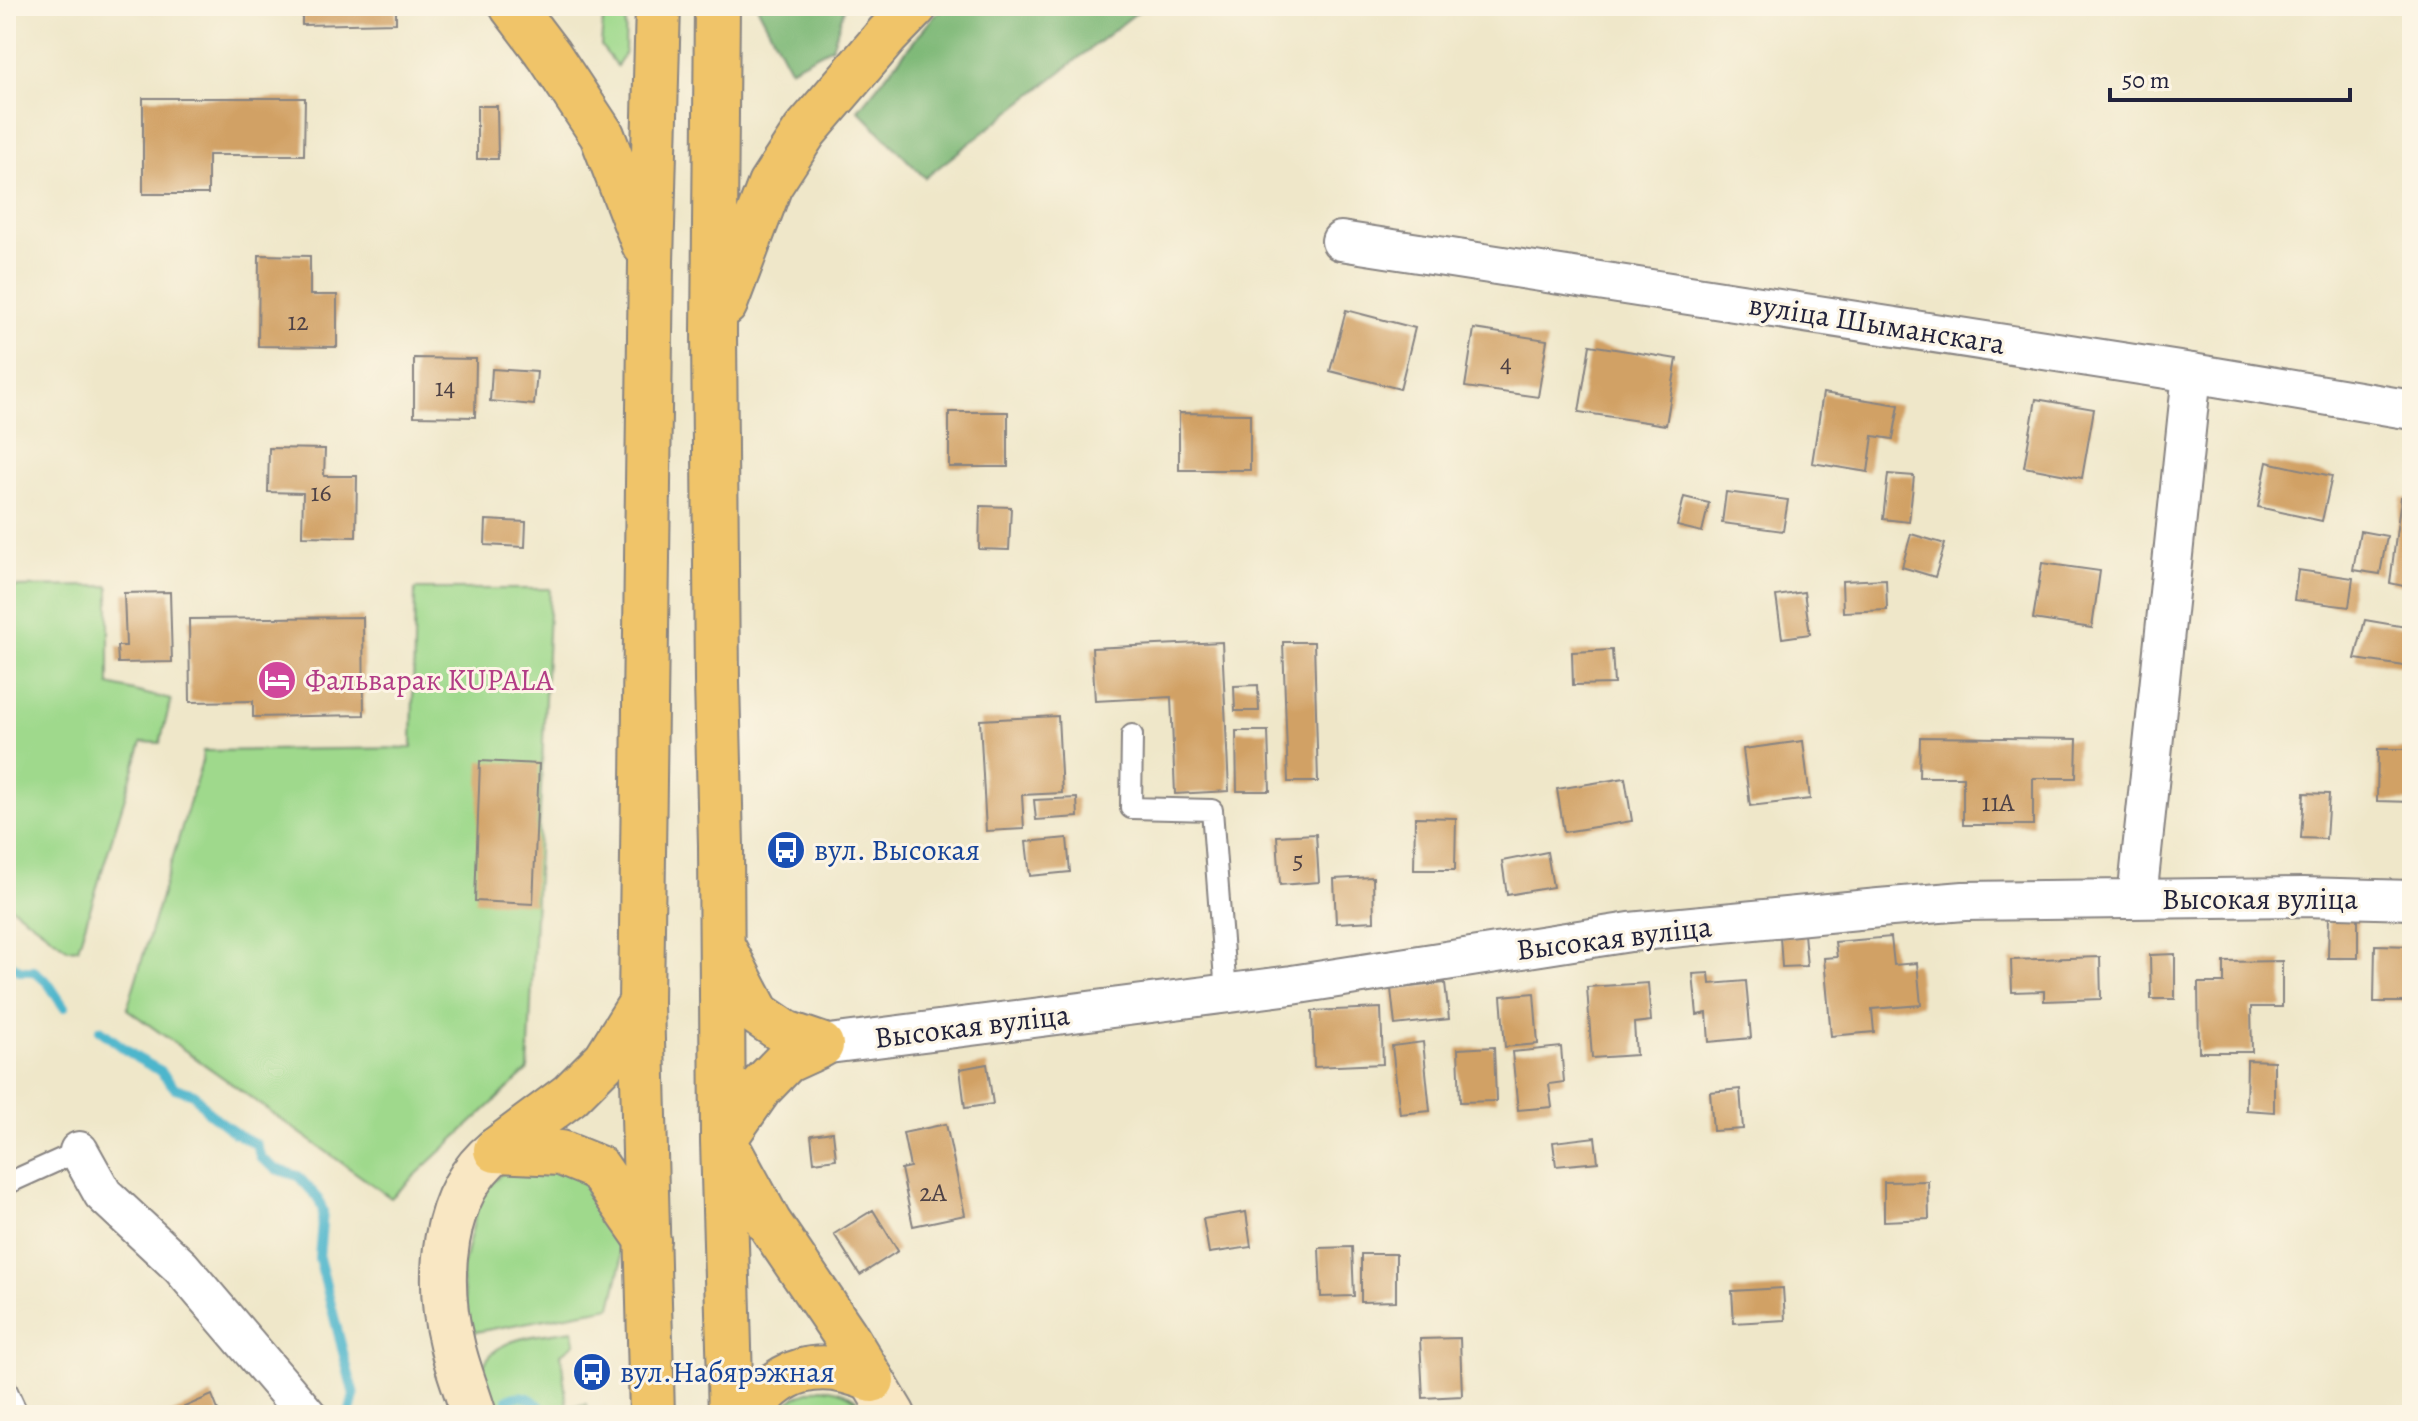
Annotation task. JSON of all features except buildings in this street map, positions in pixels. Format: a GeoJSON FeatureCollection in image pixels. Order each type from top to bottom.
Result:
{"type":"FeatureCollection","features":[{"type":"Feature","properties":{"kind":"highway"},"geometry":{"type":"LineString","coordinates":[[512,6],[602,135],[651,262]]}},
{"type":"Feature","properties":{"kind":"highway"},"geometry":{"type":"LineString","coordinates":[[652,1415],[641,1003],[651,262],[658,6]]}},
{"type":"Feature","properties":{"kind":"highway"},"geometry":{"type":"LineString","coordinates":[[717,6],[714,332],[723,1141],[731,1415]]}},
{"type":"Feature","properties":{"kind":"highway"},"geometry":{"type":"LineString","coordinates":[[714,332],[770,185],[805,131],[915,6]]}},
{"type":"Feature","properties":{"kind":"highway"},"geometry":{"type":"LineString","coordinates":[[721,942],[758,1014],[786,1033],[821,1045]]}},
{"type":"Feature","properties":{"kind":"highway"},"geometry":{"type":"LineString","coordinates":[[496,1150],[570,1095],[606,1059],[641,1003]]}},
{"type":"Feature","properties":{"kind":"highway"},"geometry":{"type":"LineString","coordinates":[[723,1141],[760,1088],[786,1061],[821,1045]]}},
{"type":"Feature","properties":{"kind":"highway"},"geometry":{"type":"LineString","coordinates":[[723,1141],[775,1233],[845,1335],[882,1398]]}},
{"type":"Feature","properties":{"kind":"highway"},"geometry":{"type":"LineString","coordinates":[[496,1150],[561,1153],[598,1168],[648,1240]]}},
{"type":"Feature","properties":{"kind":"highway"},"geometry":{"type":"LineString","coordinates":[[747,1415],[759,1397],[784,1378],[820,1366],[851,1371],[882,1398]]}},
{"type":"Feature","properties":{"kind":"street","name":"вуліца Шыманскага"},"geometry":{"type":"LineString","coordinates":[[1341,241],[2412,410]]}},
{"type":"Feature","properties":{"kind":"street"},"geometry":{"type":"LineString","coordinates":[[2137,899],[2192,373]]}},
{"type":"Feature","properties":{"kind":"street","name":"Высокая вуліца"},"geometry":{"type":"LineString","coordinates":[[821,1045],[1292,985],[1630,932],[1964,901],[2303,897],[2412,900]]}},
{"type":"Feature","properties":{"kind":"street"},"geometry":{"type":"LineString","coordinates":[[474,1415],[452,1344],[446,1299],[447,1250],[454,1209],[479,1163],[496,1150]]}},
{"type":"Feature","properties":{"kind":"street"},"geometry":{"type":"LineString","coordinates":[[79,1151],[103,1194],[181,1267],[307,1415]]}},
{"type":"Feature","properties":{"kind":"lane"},"geometry":{"type":"LineString","coordinates":[[1132,735],[1131,808],[1212,810],[1226,993]]}},
{"type":"Feature","properties":{"kind":"lane"},"geometry":{"type":"LineString","coordinates":[[6,1184],[79,1151]]}},
{"type":"Feature","properties":{"kind":"lane"},"geometry":{"type":"LineString","coordinates":[[6,1389],[18,1415]]}},
{"type":"Feature","properties":{"kind":"green space"},"geometry":{"type":"Polygon","coordinates":[[[604,6],[626,6],[625,52],[617,66],[601,46],[604,6]]]}},
{"type":"Feature","properties":{"kind":"green space"},"geometry":{"type":"Polygon","coordinates":[[[757,6],[845,6],[832,47],[790,69],[757,6]]]}},
{"type":"Feature","properties":{"kind":"green space"},"geometry":{"type":"Polygon","coordinates":[[[947,6],[1145,6],[925,178],[858,110],[935,15],[947,6]]]}},
{"type":"Feature","properties":{"kind":"green space"},"geometry":{"type":"Polygon","coordinates":[[[109,586],[109,685],[171,700],[160,743],[142,742],[78,948],[68,949],[6,903],[6,587],[109,586]]]}},
{"type":"Feature","properties":{"kind":"green space"},"geometry":{"type":"Polygon","coordinates":[[[415,589],[550,589],[528,1070],[391,1198],[127,1009],[203,751],[412,748],[415,589]]]}},
{"type":"Feature","properties":{"kind":"green space"},"geometry":{"type":"Polygon","coordinates":[[[506,1168],[581,1169],[617,1226],[621,1265],[611,1307],[470,1333],[461,1274],[480,1197],[506,1168]]]}},
{"type":"Feature","properties":{"kind":"green space"},"geometry":{"type":"Polygon","coordinates":[[[573,1330],[575,1343],[561,1354],[567,1407],[586,1404],[588,1415],[486,1415],[480,1378],[484,1364],[492,1353],[503,1345],[530,1336],[573,1330]]]}},
{"type":"Feature","properties":{"kind":"green space"},"geometry":{"type":"Polygon","coordinates":[[[821,1388],[849,1396],[871,1415],[780,1415],[791,1400],[821,1388]]]}},
{"type":"Feature","properties":{"kind":"waterway"},"geometry":{"type":"LineString","coordinates":[[6,961],[21,971],[34,971],[48,983],[64,1007]]}},
{"type":"Feature","properties":{"kind":"waterway"},"geometry":{"type":"LineString","coordinates":[[100,1030],[137,1058],[159,1070],[175,1088],[194,1094],[208,1112],[235,1133],[256,1144],[261,1158],[276,1169],[298,1176],[318,1198],[323,1211],[319,1258],[354,1395],[349,1415]]}},
{"type":"Feature","properties":{"kind":"waterway"},"geometry":{"type":"LineString","coordinates":[[508,1399],[528,1398],[544,1411],[544,1415]]}},
{"type":"Feature","properties":{"kind":"place","name":"Фальварак KUPALA"},"geometry":{"type":"Point","coordinates":[277,680]}},
{"type":"Feature","properties":{"kind":"place","name":"вул. Высокая"},"geometry":{"type":"Point","coordinates":[786,850]}},
{"type":"Feature","properties":{"kind":"place","name":"вул.Набярэжная"},"geometry":{"type":"Point","coordinates":[592,1372]}}]}
